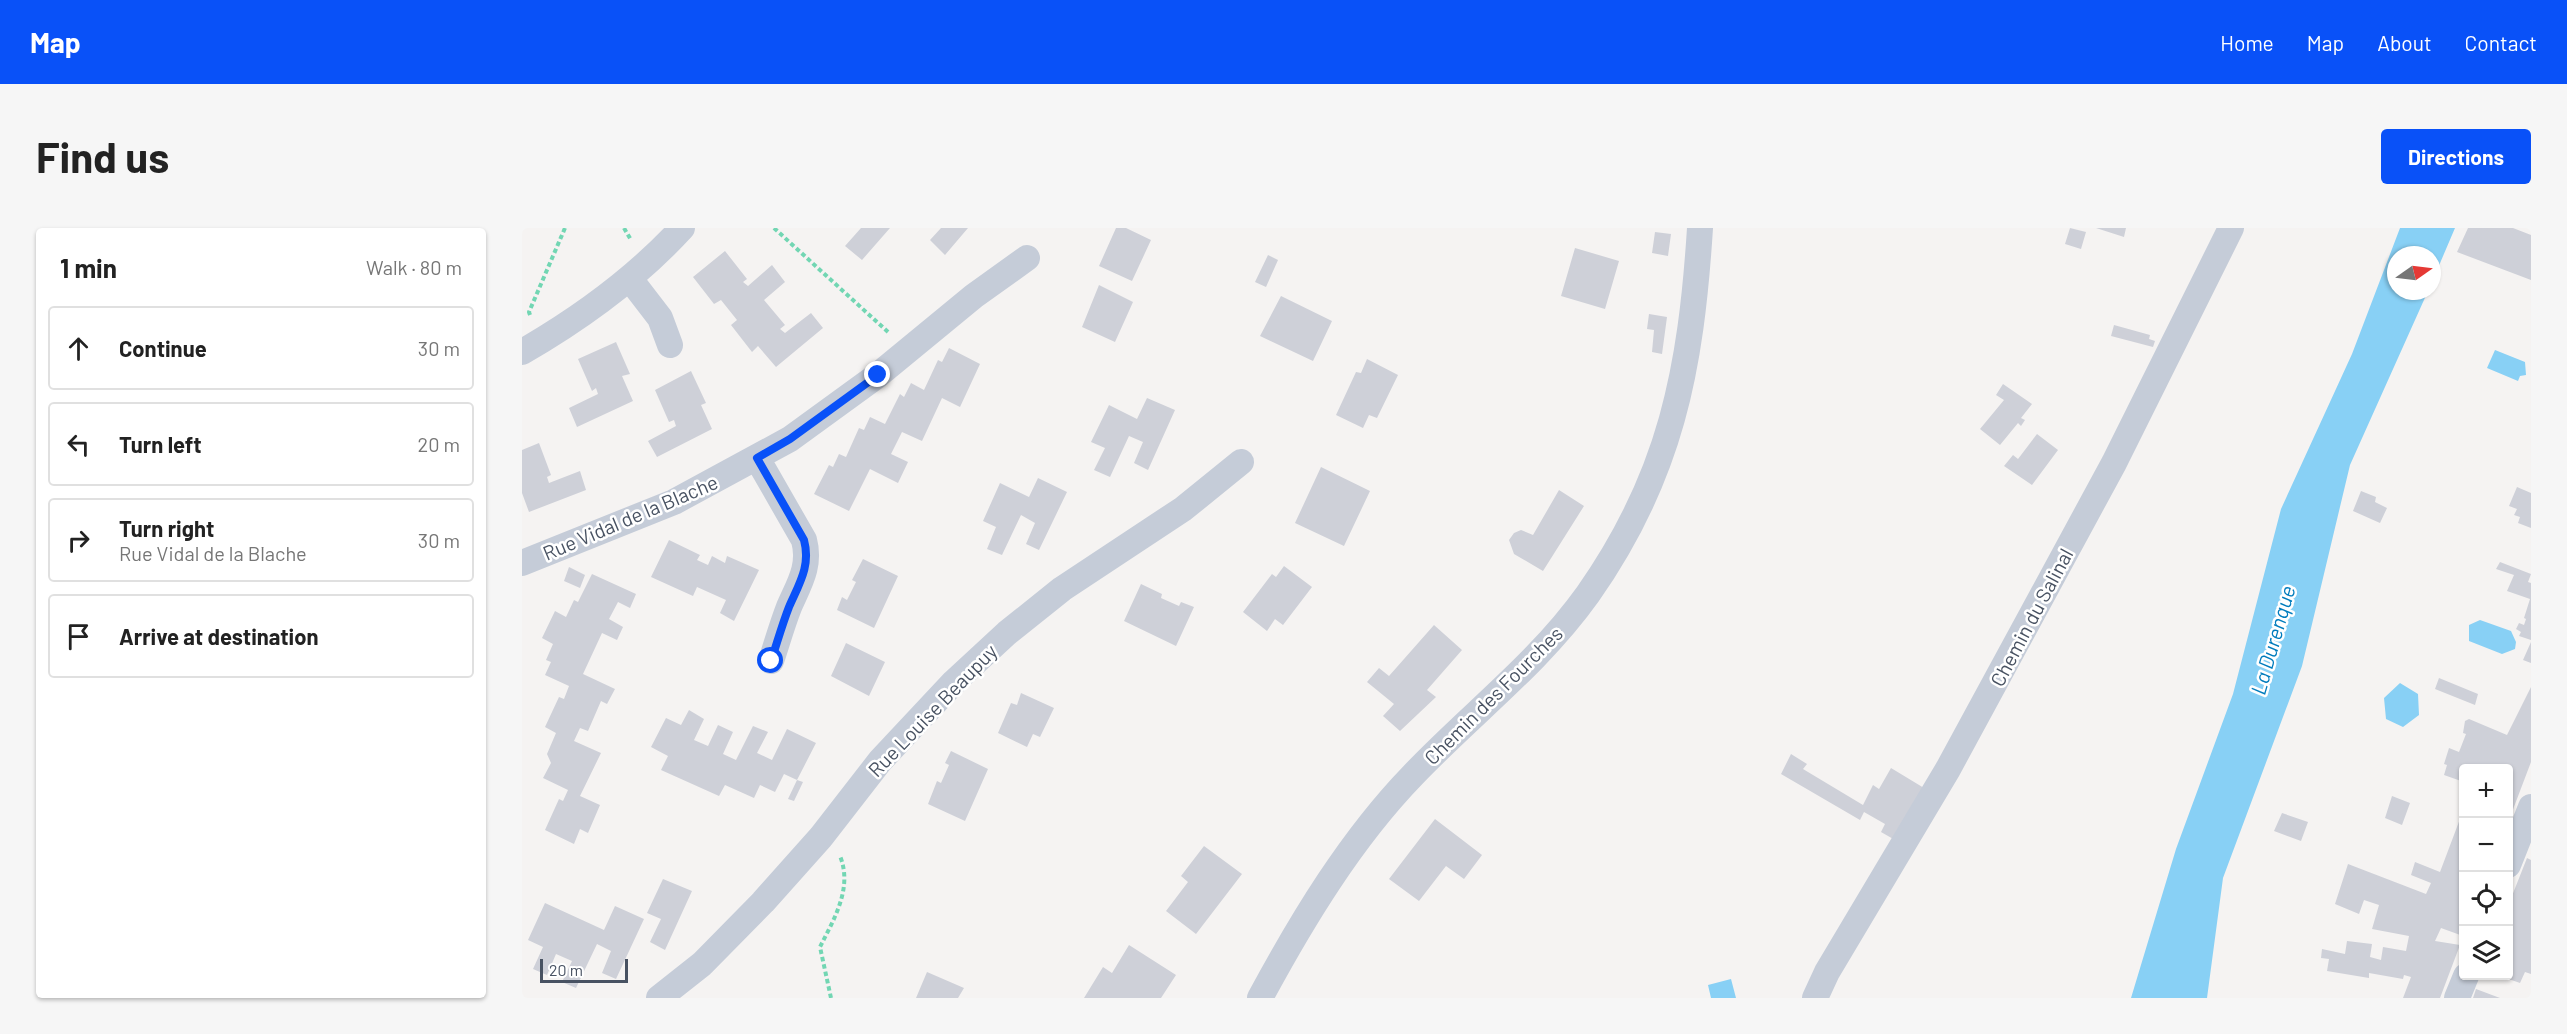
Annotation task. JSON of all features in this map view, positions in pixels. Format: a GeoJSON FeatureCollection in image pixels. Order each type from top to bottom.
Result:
{"type":"FeatureCollection","features":[{"type":"Feature","properties":{"kind":"street"},"geometry":{"type":"LineString","coordinates":[[533,346],[588,311],[630,279],[682,228]]}},
{"type":"Feature","properties":{"kind":"street","name":"Chemin des Fourches"},"geometry":{"type":"LineString","coordinates":[[1260,998],[1313,909],[1385,806],[1413,775],[1502,692],[1548,644],[1587,596],[1622,538],[1656,470],[1684,380],[1694,318],[1700,228]]}},
{"type":"Feature","properties":{"kind":"street","name":"Chemin du Salinal"},"geometry":{"type":"LineString","coordinates":[[1815,998],[1827,972],[1948,769],[2114,463],[2231,228]]}},
{"type":"Feature","properties":{"kind":"street","name":"Rue Vidal de la Blache"},"geometry":{"type":"LineString","coordinates":[[522,563],[650,513],[757,458],[820,417],[907,353],[974,296],[1027,258]]}},
{"type":"Feature","properties":{"kind":"street"},"geometry":{"type":"LineString","coordinates":[[630,279],[660,318],[670,345]]}},
{"type":"Feature","properties":{"kind":"street"},"geometry":{"type":"LineString","coordinates":[[757,458],[804,540],[807,552],[803,577],[789,608],[771,661]]}},
{"type":"Feature","properties":{"kind":"street","name":"Rue Louise Beaupuy"},"geometry":{"type":"LineString","coordinates":[[659,998],[702,964],[763,902],[821,837],[880,761],[954,682],[999,640],[1062,589],[1183,509],[1241,462]]}},
{"type":"Feature","properties":{"kind":"street"},"geometry":{"type":"LineString","coordinates":[[2513,852],[2531,807]]}},
{"type":"Feature","properties":{"kind":"street"},"geometry":{"type":"LineString","coordinates":[[2457,998],[2464,980]]}},
{"type":"Feature","properties":{"kind":"path"},"geometry":{"type":"LineString","coordinates":[[533,346],[529,312],[565,228]]}},
{"type":"Feature","properties":{"kind":"path"},"geometry":{"type":"LineString","coordinates":[[774,228],[895,338],[907,353]]}},
{"type":"Feature","properties":{"kind":"path"},"geometry":{"type":"LineString","coordinates":[[831,998],[820,947],[837,913],[845,880],[844,866],[838,852]]}},
{"type":"Feature","properties":{"kind":"water"},"geometry":{"type":"Polygon","coordinates":[[[2400,228],[2455,228],[2441,261],[2441,246],[2393,246],[2400,228]]]}},
{"type":"Feature","properties":{"kind":"water","name":"La Durenque"},"geometry":{"type":"Polygon","coordinates":[[[2387,262],[2387,300],[2424,300],[2350,465],[2302,666],[2223,878],[2207,998],[2131,998],[2176,849],[2233,694],[2281,509],[2352,354],[2387,262]]]}},
{"type":"Feature","properties":{"kind":"water"},"geometry":{"type":"Polygon","coordinates":[[[2495,350],[2525,362],[2526,375],[2520,376],[2518,381],[2487,368],[2495,350]]]}},
{"type":"Feature","properties":{"kind":"water"},"geometry":{"type":"Polygon","coordinates":[[[2480,620],[2511,631],[2516,642],[2515,649],[2502,654],[2469,641],[2469,625],[2480,620]]]}},
{"type":"Feature","properties":{"kind":"water"},"geometry":{"type":"Polygon","coordinates":[[[2400,683],[2418,694],[2419,715],[2403,727],[2386,719],[2384,698],[2400,683]]]}},
{"type":"Feature","properties":{"kind":"water"},"geometry":{"type":"Polygon","coordinates":[[[1731,979],[1736,998],[1711,998],[1708,985],[1731,979]]]}},
{"type":"Feature","properties":{"kind":"building"},"geometry":{"type":"Polygon","coordinates":[[[861,228],[890,228],[862,260],[845,246],[861,228]]]}},
{"type":"Feature","properties":{"kind":"building"},"geometry":{"type":"Polygon","coordinates":[[[941,228],[968,228],[945,255],[930,240],[941,228]]]}},
{"type":"Feature","properties":{"kind":"building"},"geometry":{"type":"Polygon","coordinates":[[[1116,228],[1126,228],[1151,240],[1132,281],[1099,266],[1116,228]]]}},
{"type":"Feature","properties":{"kind":"building"},"geometry":{"type":"Polygon","coordinates":[[[2070,228],[2086,232],[2081,249],[2065,244],[2070,228]]]}},
{"type":"Feature","properties":{"kind":"building"},"geometry":{"type":"Polygon","coordinates":[[[2096,228],[2126,228],[2124,237],[2096,228]]]}},
{"type":"Feature","properties":{"kind":"building"},"geometry":{"type":"Polygon","coordinates":[[[2468,228],[2513,228],[2531,235],[2531,280],[2457,252],[2468,228]]]}},
{"type":"Feature","properties":{"kind":"building"},"geometry":{"type":"Polygon","coordinates":[[[1655,232],[1671,234],[1668,256],[1652,253],[1655,232]]]}},
{"type":"Feature","properties":{"kind":"building"},"geometry":{"type":"Polygon","coordinates":[[[1575,248],[1619,261],[1605,309],[1561,296],[1575,248]]]}},
{"type":"Feature","properties":{"kind":"building"},"geometry":{"type":"Polygon","coordinates":[[[725,251],[747,279],[743,282],[748,286],[772,265],[785,282],[764,300],[785,325],[780,329],[785,333],[811,313],[823,328],[776,367],[758,346],[752,352],[731,325],[737,320],[721,300],[714,304],[693,277],[725,251]]]}},
{"type":"Feature","properties":{"kind":"building"},"geometry":{"type":"Polygon","coordinates":[[[1268,255],[1278,260],[1266,287],[1255,282],[1268,255]]]}},
{"type":"Feature","properties":{"kind":"building"},"geometry":{"type":"Polygon","coordinates":[[[1099,285],[1133,302],[1115,342],[1082,327],[1099,285]]]}},
{"type":"Feature","properties":{"kind":"building"},"geometry":{"type":"Polygon","coordinates":[[[1281,296],[1332,321],[1313,361],[1260,336],[1281,296]]]}},
{"type":"Feature","properties":{"kind":"building"},"geometry":{"type":"Polygon","coordinates":[[[1649,314],[1667,317],[1662,354],[1652,352],[1654,330],[1647,329],[1649,314]]]}},
{"type":"Feature","properties":{"kind":"building"},"geometry":{"type":"Polygon","coordinates":[[[2114,325],[2150,335],[2149,339],[2155,341],[2153,347],[2111,336],[2114,325]]]}},
{"type":"Feature","properties":{"kind":"building"},"geometry":{"type":"Polygon","coordinates":[[[616,342],[630,374],[622,376],[633,401],[577,427],[569,408],[598,394],[596,388],[592,391],[578,359],[616,342]]]}},
{"type":"Feature","properties":{"kind":"building"},"geometry":{"type":"Polygon","coordinates":[[[949,348],[980,364],[960,407],[942,398],[922,441],[902,432],[891,454],[908,462],[898,483],[870,469],[849,511],[814,494],[829,465],[833,467],[839,454],[846,457],[859,428],[864,430],[870,417],[885,424],[900,394],[904,397],[911,383],[924,390],[938,360],[942,362],[949,348]]]}},
{"type":"Feature","properties":{"kind":"building"},"geometry":{"type":"Polygon","coordinates":[[[1367,359],[1398,375],[1377,418],[1369,415],[1363,428],[1336,415],[1356,372],[1361,373],[1367,359]]]}},
{"type":"Feature","properties":{"kind":"building"},"geometry":{"type":"Polygon","coordinates":[[[691,371],[706,403],[701,405],[712,429],[657,457],[648,441],[676,426],[674,420],[669,422],[655,390],[691,371]]]}},
{"type":"Feature","properties":{"kind":"building"},"geometry":{"type":"Polygon","coordinates":[[[2003,384],[2032,404],[2021,418],[2025,420],[2021,426],[2018,423],[2000,445],[1980,429],[2004,400],[1996,395],[2003,384]]]}},
{"type":"Feature","properties":{"kind":"building"},"geometry":{"type":"Polygon","coordinates":[[[1147,398],[1175,410],[1148,470],[1134,463],[1143,442],[1129,436],[1110,477],[1094,470],[1105,448],[1091,442],[1109,405],[1137,419],[1147,398]]]}},
{"type":"Feature","properties":{"kind":"building"},"geometry":{"type":"Polygon","coordinates":[[[2037,434],[2058,450],[2032,485],[2004,466],[2013,455],[2018,459],[2037,434]]]}},
{"type":"Feature","properties":{"kind":"building"},"geometry":{"type":"Polygon","coordinates":[[[539,443],[551,475],[547,477],[549,483],[580,471],[586,490],[529,512],[522,493],[522,450],[539,443]]]}},
{"type":"Feature","properties":{"kind":"building"},"geometry":{"type":"Polygon","coordinates":[[[1321,467],[1370,491],[1344,546],[1295,523],[1321,467]]]}},
{"type":"Feature","properties":{"kind":"building"},"geometry":{"type":"Polygon","coordinates":[[[1038,478],[1067,492],[1039,550],[1026,544],[1035,523],[1021,515],[1002,555],[987,549],[996,527],[983,521],[1000,483],[1029,497],[1038,478]]]}},
{"type":"Feature","properties":{"kind":"building"},"geometry":{"type":"Polygon","coordinates":[[[2517,487],[2531,493],[2531,528],[2518,523],[2520,517],[2514,515],[2517,509],[2509,506],[2517,487]]]}},
{"type":"Feature","properties":{"kind":"building"},"geometry":{"type":"Polygon","coordinates":[[[1559,490],[1584,506],[1543,571],[1514,554],[1509,540],[1514,533],[1521,530],[1533,535],[1559,490]]]}},
{"type":"Feature","properties":{"kind":"building"},"geometry":{"type":"Polygon","coordinates":[[[2361,491],[2376,497],[2375,502],[2387,508],[2380,523],[2353,511],[2361,491]]]}},
{"type":"Feature","properties":{"kind":"building"},"geometry":{"type":"Polygon","coordinates":[[[669,540],[700,555],[697,560],[708,565],[712,556],[725,563],[727,556],[759,570],[734,621],[720,613],[726,600],[697,587],[693,596],[651,577],[669,540]]]}},
{"type":"Feature","properties":{"kind":"building"},"geometry":{"type":"Polygon","coordinates":[[[863,559],[898,576],[874,628],[837,610],[842,597],[847,600],[856,582],[852,580],[863,559]]]}},
{"type":"Feature","properties":{"kind":"building"},"geometry":{"type":"Polygon","coordinates":[[[2500,562],[2531,574],[2528,582],[2531,583],[2531,640],[2519,636],[2521,632],[2516,629],[2519,623],[2524,625],[2530,599],[2507,591],[2514,575],[2496,569],[2500,562]]]}},
{"type":"Feature","properties":{"kind":"building"},"geometry":{"type":"Polygon","coordinates":[[[1284,566],[1312,587],[1283,625],[1275,619],[1267,631],[1243,612],[1272,574],[1276,577],[1284,566]]]}},
{"type":"Feature","properties":{"kind":"building"},"geometry":{"type":"Polygon","coordinates":[[[569,567],[585,575],[580,588],[564,581],[569,567]]]}},
{"type":"Feature","properties":{"kind":"building"},"geometry":{"type":"Polygon","coordinates":[[[592,574],[636,594],[630,608],[618,602],[609,619],[623,627],[617,640],[602,633],[583,674],[615,689],[607,704],[601,701],[588,731],[580,728],[574,741],[601,753],[580,796],[600,805],[588,833],[580,829],[574,844],[545,830],[559,799],[563,801],[568,790],[543,778],[551,763],[547,754],[556,733],[545,727],[559,697],[564,699],[569,686],[545,675],[551,662],[546,660],[553,644],[542,638],[555,611],[566,617],[574,600],[578,602],[592,574]]]}},
{"type":"Feature","properties":{"kind":"building"},"geometry":{"type":"Polygon","coordinates":[[[1141,584],[1162,594],[1161,598],[1179,606],[1181,602],[1194,607],[1176,646],[1124,621],[1141,584]]]}},
{"type":"Feature","properties":{"kind":"building"},"geometry":{"type":"Polygon","coordinates":[[[1434,625],[1462,650],[1427,690],[1436,697],[1400,731],[1383,716],[1394,704],[1367,682],[1379,668],[1389,676],[1434,625]]]}},
{"type":"Feature","properties":{"kind":"building"},"geometry":{"type":"Polygon","coordinates":[[[2531,642],[2531,663],[2523,660],[2531,642]]]}},
{"type":"Feature","properties":{"kind":"building"},"geometry":{"type":"Polygon","coordinates":[[[846,643],[885,662],[869,696],[831,676],[846,643]]]}},
{"type":"Feature","properties":{"kind":"building"},"geometry":{"type":"Polygon","coordinates":[[[2439,678],[2478,694],[2475,705],[2435,689],[2439,678]]]}},
{"type":"Feature","properties":{"kind":"building"},"geometry":{"type":"Polygon","coordinates":[[[2531,687],[2531,762],[2513,809],[2513,764],[2459,764],[2459,780],[2444,775],[2447,765],[2444,764],[2449,748],[2459,752],[2466,734],[2463,733],[2465,721],[2469,719],[2507,735],[2531,687]]]}},
{"type":"Feature","properties":{"kind":"building"},"geometry":{"type":"Polygon","coordinates":[[[1021,693],[1054,708],[1040,737],[1033,734],[1027,747],[998,733],[1011,703],[1017,705],[1021,693]]]}},
{"type":"Feature","properties":{"kind":"building"},"geometry":{"type":"Polygon","coordinates":[[[689,710],[704,719],[694,740],[708,746],[718,725],[733,732],[723,754],[736,760],[753,726],[768,732],[757,753],[772,760],[787,729],[816,743],[797,780],[784,774],[775,792],[760,785],[754,798],[725,785],[719,796],[661,770],[668,756],[651,747],[666,718],[681,725],[689,710]]]}},
{"type":"Feature","properties":{"kind":"building"},"geometry":{"type":"Polygon","coordinates":[[[951,751],[988,769],[965,821],[928,804],[937,781],[941,783],[949,765],[945,763],[951,751]]]}},
{"type":"Feature","properties":{"kind":"building"},"geometry":{"type":"Polygon","coordinates":[[[1791,754],[1807,764],[1803,769],[1863,805],[1873,785],[1879,789],[1891,768],[1924,788],[1895,840],[1881,832],[1885,824],[1864,812],[1860,820],[1781,774],[1791,754]]]}},
{"type":"Feature","properties":{"kind":"building"},"geometry":{"type":"Polygon","coordinates":[[[797,780],[803,782],[794,801],[788,799],[797,780]]]}},
{"type":"Feature","properties":{"kind":"building"},"geometry":{"type":"Polygon","coordinates":[[[2392,796],[2410,803],[2402,825],[2385,818],[2392,796]]]}},
{"type":"Feature","properties":{"kind":"building"},"geometry":{"type":"Polygon","coordinates":[[[2282,813],[2308,822],[2301,841],[2274,831],[2282,813]]]}},
{"type":"Feature","properties":{"kind":"building"},"geometry":{"type":"Polygon","coordinates":[[[1435,819],[1482,855],[1464,879],[1446,866],[1419,901],[1389,879],[1435,819]]]}},
{"type":"Feature","properties":{"kind":"building"},"geometry":{"type":"Polygon","coordinates":[[[2459,822],[2459,935],[2441,928],[2435,941],[2459,945],[2459,948],[2440,998],[2403,998],[2411,977],[2404,975],[2403,979],[2369,973],[2369,978],[2327,971],[2329,959],[2321,958],[2322,949],[2345,954],[2347,941],[2372,944],[2370,957],[2381,960],[2383,947],[2406,951],[2409,936],[2372,929],[2379,905],[2364,900],[2359,914],[2335,904],[2348,864],[2426,894],[2431,883],[2411,875],[2415,862],[2440,872],[2459,822]]]}},
{"type":"Feature","properties":{"kind":"building"},"geometry":{"type":"Polygon","coordinates":[[[1204,846],[1242,874],[1196,934],[1166,911],[1188,882],[1181,876],[1204,846]]]}},
{"type":"Feature","properties":{"kind":"building"},"geometry":{"type":"Polygon","coordinates":[[[2527,858],[2531,860],[2531,974],[2525,972],[2520,983],[2511,980],[2513,893],[2527,858]]]}},
{"type":"Feature","properties":{"kind":"building"},"geometry":{"type":"Polygon","coordinates":[[[663,879],[692,891],[665,950],[650,942],[661,919],[647,913],[663,879]]]}},
{"type":"Feature","properties":{"kind":"building"},"geometry":{"type":"Polygon","coordinates":[[[545,903],[604,930],[615,906],[644,919],[616,979],[602,973],[611,951],[597,944],[576,988],[562,982],[572,961],[556,954],[547,975],[533,969],[543,947],[528,940],[545,903]]]}},
{"type":"Feature","properties":{"kind":"building"},"geometry":{"type":"Polygon","coordinates":[[[1129,945],[1176,975],[1161,998],[1084,998],[1103,967],[1112,973],[1129,945]]]}},
{"type":"Feature","properties":{"kind":"building"},"geometry":{"type":"Polygon","coordinates":[[[927,972],[964,988],[958,998],[916,998],[927,972]]]}},
{"type":"Feature","properties":{"kind":"building"},"geometry":{"type":"Polygon","coordinates":[[[2476,989],[2500,998],[2473,998],[2476,989]]]}},
{"type":"Feature","properties":{"kind":"route"},"geometry":{"type":"LineString","coordinates":[[771,661],[789,608],[803,577],[807,552],[804,540],[783,507],[757,458],[790,439],[878,375]]}}]}
